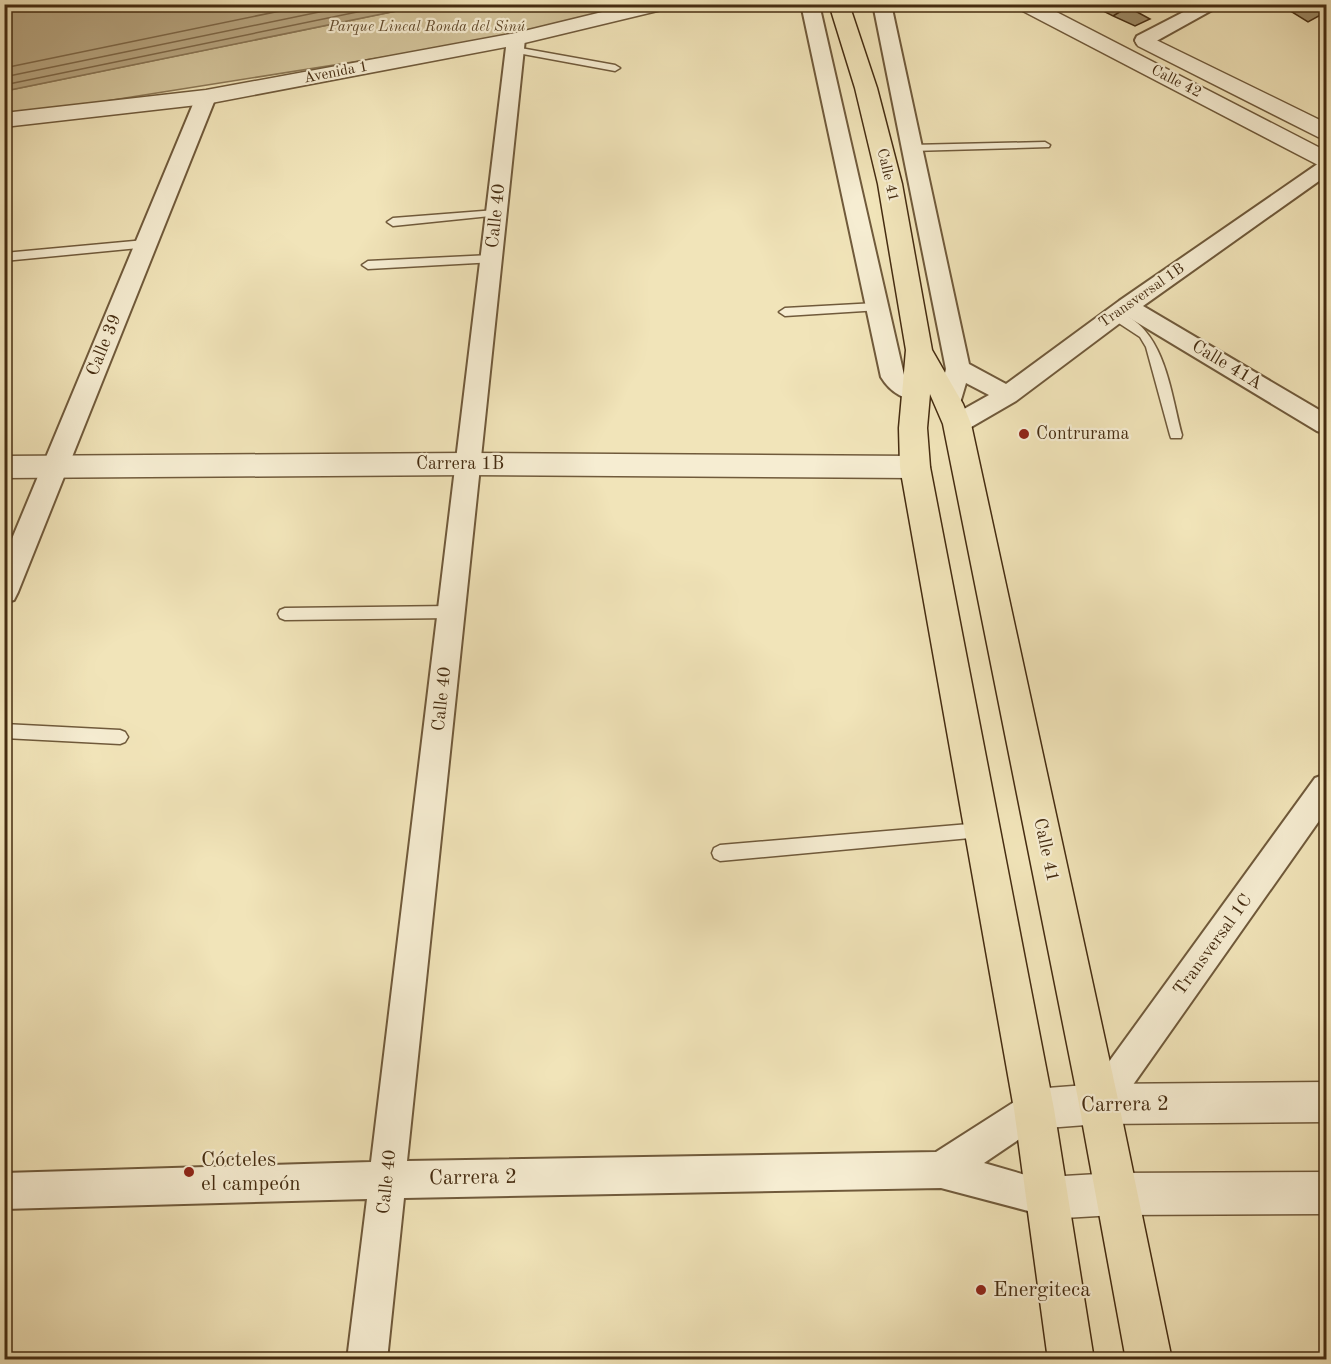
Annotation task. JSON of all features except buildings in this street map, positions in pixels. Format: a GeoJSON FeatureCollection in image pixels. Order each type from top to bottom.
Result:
{"type":"FeatureCollection","features":[{"type":"Feature","properties":{"kind":"main road","name":"Calle 41"},"geometry":{"type":"LineString","coordinates":[[839,4],[866,88],[890,184],[919,350],[913,428],[915,467],[1034,1109],[1071,1359]]}},
{"type":"Feature","properties":{"kind":"main road","name":"Calle 41"},"geometry":{"type":"LineString","coordinates":[[919,350],[953,414],[1100,1104],[1115,1194],[1149,1359]]}},
{"type":"Feature","properties":{"kind":"street","name":"Avenida 1"},"geometry":{"type":"LineString","coordinates":[[4,120],[206,98],[515,45],[663,4]]}},
{"type":"Feature","properties":{"kind":"street","name":"Calle 42"},"geometry":{"type":"LineString","coordinates":[[1024,4],[1326,160]]}},
{"type":"Feature","properties":{"kind":"street"},"geometry":{"type":"LineString","coordinates":[[1144,40],[1214,4]]}},
{"type":"Feature","properties":{"kind":"street"},"geometry":{"type":"LineString","coordinates":[[811,5],[893,377],[900,386],[916,392]]}},
{"type":"Feature","properties":{"kind":"street"},"geometry":{"type":"LineString","coordinates":[[880,6],[958,369],[953,414]]}},
{"type":"Feature","properties":{"kind":"street","name":"Calle 42"},"geometry":{"type":"LineString","coordinates":[[1124,30],[1326,132]]}},
{"type":"Feature","properties":{"kind":"street","name":"Calle 40"},"geometry":{"type":"LineString","coordinates":[[367,1359],[515,45]]}},
{"type":"Feature","properties":{"kind":"street","name":"Calle 39"},"geometry":{"type":"LineString","coordinates":[[4,592],[206,98]]}},
{"type":"Feature","properties":{"kind":"street","name":"Transversal 1B"},"geometry":{"type":"LineString","coordinates":[[953,414],[1008,394],[1121,311],[1326,167]]}},
{"type":"Feature","properties":{"kind":"street","name":"Calle 41A"},"geometry":{"type":"LineString","coordinates":[[1121,311],[1326,425]]}},
{"type":"Feature","properties":{"kind":"street"},"geometry":{"type":"LineString","coordinates":[[958,369],[1008,394]]}},
{"type":"Feature","properties":{"kind":"street","name":"Carrera 1B"},"geometry":{"type":"LineString","coordinates":[[4,467],[468,464],[915,467]]}},
{"type":"Feature","properties":{"kind":"street","name":"Transversal 1C"},"geometry":{"type":"LineString","coordinates":[[1100,1104],[1326,787]]}},
{"type":"Feature","properties":{"kind":"street","name":"Carrera 2"},"geometry":{"type":"LineString","coordinates":[[941,1170],[1034,1109],[1100,1104],[1326,1102]]}},
{"type":"Feature","properties":{"kind":"street","name":"Carrera 2"},"geometry":{"type":"LineString","coordinates":[[4,1191],[387,1180],[941,1170],[1047,1198],[1115,1194],[1326,1193]]}},
{"type":"Feature","properties":{"kind":"lane"},"geometry":{"type":"LineString","coordinates":[[515,45],[615,68]]}},
{"type":"Feature","properties":{"kind":"lane"},"geometry":{"type":"LineString","coordinates":[[911,148],[1045,145]]}},
{"type":"Feature","properties":{"kind":"lane"},"geometry":{"type":"LineString","coordinates":[[393,222],[496,213]]}},
{"type":"Feature","properties":{"kind":"lane"},"geometry":{"type":"LineString","coordinates":[[4,257],[145,244]]}},
{"type":"Feature","properties":{"kind":"lane"},"geometry":{"type":"LineString","coordinates":[[368,265],[491,260]]}},
{"type":"Feature","properties":{"kind":"lane"},"geometry":{"type":"LineString","coordinates":[[785,312],[876,308]]}},
{"type":"Feature","properties":{"kind":"lane"},"geometry":{"type":"LineString","coordinates":[[1121,311],[1144,334],[1152,347],[1176,435]]}},
{"type":"Feature","properties":{"kind":"lane"},"geometry":{"type":"LineString","coordinates":[[285,614],[452,612]]}},
{"type":"Feature","properties":{"kind":"lane"},"geometry":{"type":"LineString","coordinates":[[4,731],[120,737]]}},
{"type":"Feature","properties":{"kind":"lane"},"geometry":{"type":"LineString","coordinates":[[720,853],[981,830]]}},
{"type":"Feature","properties":{"kind":"green space","name":"Parque Lineal Ronda del Sinú"},"geometry":{"type":"Polygon","coordinates":[[[426,5],[643,5],[511,37],[5,117],[5,91],[426,5]]]}},
{"type":"Feature","properties":{"kind":"water"},"geometry":{"type":"Polygon","coordinates":[[[5,4],[426,4],[426,5],[5,91],[5,4]]]}},
{"type":"Feature","properties":{"kind":"place","name":"Contrurama"},"geometry":{"type":"Point","coordinates":[1024,434]}},
{"type":"Feature","properties":{"kind":"place","name":"Cócteles el campeón"},"geometry":{"type":"Point","coordinates":[189,1172]}},
{"type":"Feature","properties":{"kind":"place","name":"Energiteca"},"geometry":{"type":"Point","coordinates":[981,1290]}}]}
